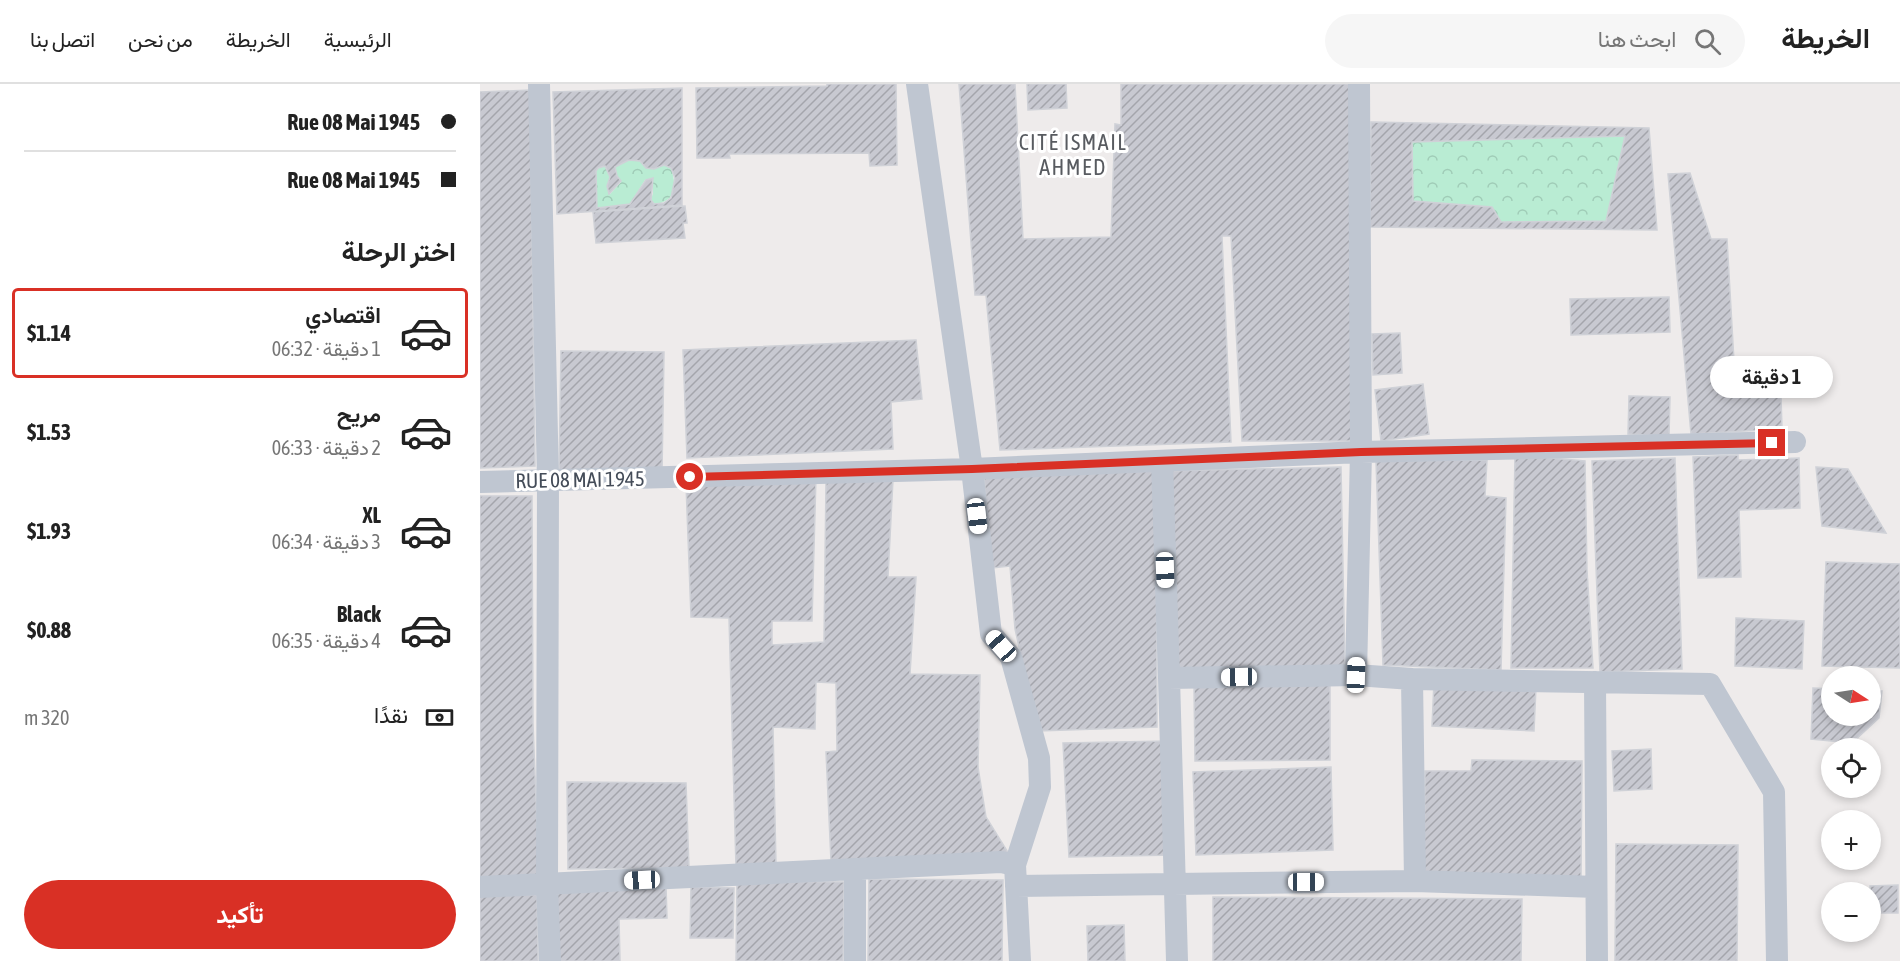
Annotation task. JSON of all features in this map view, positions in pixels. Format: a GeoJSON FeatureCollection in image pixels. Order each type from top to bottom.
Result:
{"type":"FeatureCollection","features":[{"type":"Feature","properties":{"kind":"street"},"geometry":{"type":"LineString","coordinates":[[539,84],[548,480],[547,885],[550,961]]}},
{"type":"Feature","properties":{"kind":"street"},"geometry":{"type":"LineString","coordinates":[[917,84],[972,469],[991,634],[1011,657],[1039,758],[1040,787],[1016,875],[1020,961]]}},
{"type":"Feature","properties":{"kind":"street"},"geometry":{"type":"LineString","coordinates":[[1356,675],[1361,452],[1359,84]]}},
{"type":"Feature","properties":{"kind":"street","name":"RUE 08 MAI 1945"},"geometry":{"type":"LineString","coordinates":[[480,482],[972,469],[1361,452],[1795,442]]}},
{"type":"Feature","properties":{"kind":"street"},"geometry":{"type":"LineString","coordinates":[[1162,461],[1177,961]]}},
{"type":"Feature","properties":{"kind":"street"},"geometry":{"type":"LineString","coordinates":[[1168,678],[1356,675],[1412,679],[1710,684],[1774,792],[1777,961]]}},
{"type":"Feature","properties":{"kind":"street"},"geometry":{"type":"LineString","coordinates":[[1412,679],[1416,881]]}},
{"type":"Feature","properties":{"kind":"street"},"geometry":{"type":"LineString","coordinates":[[1594,682],[1597,961]]}},
{"type":"Feature","properties":{"kind":"street"},"geometry":{"type":"LineString","coordinates":[[480,887],[1001,862],[1016,875],[1175,883],[1416,881],[1596,887]]}},
{"type":"Feature","properties":{"kind":"street"},"geometry":{"type":"LineString","coordinates":[[855,870],[855,961]]}},
{"type":"Feature","properties":{"kind":"green space"},"geometry":{"type":"Polygon","coordinates":[[[1625,136],[1606,221],[1501,222],[1492,207],[1413,201],[1412,142],[1625,136]]]}},
{"type":"Feature","properties":{"kind":"green space"},"geometry":{"type":"Polygon","coordinates":[[[629,160],[640,161],[646,168],[654,169],[664,165],[671,168],[674,187],[671,196],[661,203],[654,204],[651,200],[652,178],[645,180],[630,204],[597,208],[596,171],[598,168],[605,166],[610,177],[607,186],[610,194],[621,182],[615,167],[629,160]]]}},
{"type":"Feature","properties":{"kind":"building"},"geometry":{"type":"Polygon","coordinates":[[[827,84],[896,84],[897,165],[870,166],[869,153],[729,154],[730,158],[697,158],[696,88],[827,86],[827,84]]]}},
{"type":"Feature","properties":{"kind":"building"},"geometry":{"type":"Polygon","coordinates":[[[959,84],[1015,84],[1023,239],[1111,237],[1115,124],[1121,125],[1121,84],[1351,84],[1359,441],[1242,441],[1231,236],[1222,236],[1231,442],[1000,450],[986,295],[975,295],[959,84]]]}},
{"type":"Feature","properties":{"kind":"building"},"geometry":{"type":"Polygon","coordinates":[[[1027,84],[1066,84],[1067,108],[1028,110],[1027,84]]]}},
{"type":"Feature","properties":{"kind":"building"},"geometry":{"type":"Polygon","coordinates":[[[682,88],[682,205],[557,214],[553,92],[682,88]],[[629,160],[615,167],[621,181],[609,194],[607,186],[610,177],[605,166],[598,168],[596,171],[597,208],[630,204],[646,180],[653,178],[651,200],[654,204],[664,203],[671,198],[675,178],[671,168],[664,165],[654,169],[646,168],[640,161],[629,160]]]}},
{"type":"Feature","properties":{"kind":"building"},"geometry":{"type":"Polygon","coordinates":[[[530,90],[535,466],[480,468],[480,92],[530,90]]]}},
{"type":"Feature","properties":{"kind":"building"},"geometry":{"type":"Polygon","coordinates":[[[1371,122],[1649,128],[1657,230],[1370,227],[1371,122]],[[1625,136],[1412,142],[1413,201],[1492,207],[1501,222],[1606,221],[1625,136]]]}},
{"type":"Feature","properties":{"kind":"building"},"geometry":{"type":"Polygon","coordinates":[[[1690,173],[1711,239],[1727,239],[1734,361],[1748,361],[1752,398],[1781,396],[1782,429],[1691,434],[1668,174],[1690,173]]]}},
{"type":"Feature","properties":{"kind":"building"},"geometry":{"type":"Polygon","coordinates":[[[685,206],[687,223],[683,223],[685,238],[596,243],[593,212],[685,206]]]}},
{"type":"Feature","properties":{"kind":"building"},"geometry":{"type":"Polygon","coordinates":[[[1669,297],[1670,332],[1571,335],[1570,299],[1669,297]]]}},
{"type":"Feature","properties":{"kind":"building"},"geometry":{"type":"Polygon","coordinates":[[[1400,333],[1402,373],[1373,375],[1372,334],[1400,333]]]}},
{"type":"Feature","properties":{"kind":"building"},"geometry":{"type":"Polygon","coordinates":[[[916,340],[922,399],[891,402],[893,449],[687,458],[683,350],[916,340]]]}},
{"type":"Feature","properties":{"kind":"building"},"geometry":{"type":"Polygon","coordinates":[[[561,351],[664,352],[662,473],[559,471],[561,351]]]}},
{"type":"Feature","properties":{"kind":"building"},"geometry":{"type":"Polygon","coordinates":[[[1423,384],[1429,434],[1381,441],[1375,390],[1423,384]]]}},
{"type":"Feature","properties":{"kind":"building"},"geometry":{"type":"Polygon","coordinates":[[[1629,396],[1670,397],[1669,436],[1628,434],[1629,396]]]}},
{"type":"Feature","properties":{"kind":"building"},"geometry":{"type":"Polygon","coordinates":[[[1515,455],[1585,461],[1587,570],[1593,668],[1511,668],[1515,455]]]}},
{"type":"Feature","properties":{"kind":"building"},"geometry":{"type":"Polygon","coordinates":[[[1738,455],[1738,460],[1799,458],[1800,508],[1739,510],[1741,577],[1698,578],[1693,457],[1738,455]]]}},
{"type":"Feature","properties":{"kind":"building"},"geometry":{"type":"Polygon","coordinates":[[[1675,458],[1682,669],[1600,672],[1592,461],[1675,458]]]}},
{"type":"Feature","properties":{"kind":"building"},"geometry":{"type":"Polygon","coordinates":[[[1487,460],[1485,496],[1506,498],[1501,670],[1383,665],[1376,461],[1487,460]]]}},
{"type":"Feature","properties":{"kind":"building"},"geometry":{"type":"Polygon","coordinates":[[[1341,467],[1345,669],[1173,668],[1168,471],[1341,467]]]}},
{"type":"Feature","properties":{"kind":"building"},"geometry":{"type":"Polygon","coordinates":[[[1816,467],[1848,469],[1886,533],[1822,526],[1816,467]]]}},
{"type":"Feature","properties":{"kind":"building"},"geometry":{"type":"Polygon","coordinates":[[[1156,471],[1157,727],[1038,731],[1015,629],[1010,566],[992,568],[984,477],[1156,471]]]}},
{"type":"Feature","properties":{"kind":"building"},"geometry":{"type":"Polygon","coordinates":[[[816,476],[812,621],[772,621],[772,645],[824,642],[826,482],[893,479],[888,577],[916,577],[910,674],[980,675],[978,767],[986,817],[1009,854],[831,861],[826,752],[837,751],[836,683],[816,682],[815,729],[773,727],[776,865],[736,867],[729,618],[691,617],[686,484],[816,476]]]}},
{"type":"Feature","properties":{"kind":"building"},"geometry":{"type":"Polygon","coordinates":[[[480,496],[532,496],[533,724],[539,877],[480,881],[480,496]]]}},
{"type":"Feature","properties":{"kind":"building"},"geometry":{"type":"Polygon","coordinates":[[[1826,562],[1900,564],[1900,668],[1822,666],[1826,562]]]}},
{"type":"Feature","properties":{"kind":"building"},"geometry":{"type":"Polygon","coordinates":[[[1736,618],[1804,621],[1802,669],[1735,666],[1736,618]]]}},
{"type":"Feature","properties":{"kind":"building"},"geometry":{"type":"Polygon","coordinates":[[[1434,682],[1536,687],[1534,731],[1432,726],[1434,682]]]}},
{"type":"Feature","properties":{"kind":"building"},"geometry":{"type":"Polygon","coordinates":[[[1330,685],[1330,760],[1195,761],[1194,687],[1330,685]]]}},
{"type":"Feature","properties":{"kind":"building"},"geometry":{"type":"Polygon","coordinates":[[[1813,688],[1821,688],[1821,726],[1870,726],[1857,738],[1811,739],[1813,688]]]}},
{"type":"Feature","properties":{"kind":"building"},"geometry":{"type":"Polygon","coordinates":[[[1170,741],[1174,855],[1069,857],[1063,743],[1170,741]]]}},
{"type":"Feature","properties":{"kind":"building"},"geometry":{"type":"Polygon","coordinates":[[[1651,749],[1652,789],[1614,791],[1612,751],[1651,749]]]}},
{"type":"Feature","properties":{"kind":"building"},"geometry":{"type":"Polygon","coordinates":[[[1472,760],[1582,761],[1581,879],[1424,878],[1425,771],[1471,771],[1472,760]]]}},
{"type":"Feature","properties":{"kind":"building"},"geometry":{"type":"Polygon","coordinates":[[[1331,767],[1333,850],[1196,855],[1193,772],[1331,767]]]}},
{"type":"Feature","properties":{"kind":"building"},"geometry":{"type":"Polygon","coordinates":[[[567,782],[686,783],[689,868],[568,869],[567,782]]]}},
{"type":"Feature","properties":{"kind":"building"},"geometry":{"type":"Polygon","coordinates":[[[1616,844],[1738,845],[1737,961],[1615,961],[1616,844]]]}},
{"type":"Feature","properties":{"kind":"building"},"geometry":{"type":"Polygon","coordinates":[[[869,879],[1003,880],[1002,961],[868,961],[869,879]]]}},
{"type":"Feature","properties":{"kind":"building"},"geometry":{"type":"Polygon","coordinates":[[[737,881],[844,882],[843,961],[736,961],[737,881]]]}},
{"type":"Feature","properties":{"kind":"building"},"geometry":{"type":"Polygon","coordinates":[[[1898,885],[1898,913],[1881,913],[1881,886],[1898,885]]]}},
{"type":"Feature","properties":{"kind":"building"},"geometry":{"type":"Polygon","coordinates":[[[666,886],[667,918],[619,919],[620,961],[559,961],[557,889],[666,886]]]}},
{"type":"Feature","properties":{"kind":"building"},"geometry":{"type":"Polygon","coordinates":[[[691,887],[734,888],[733,938],[690,938],[691,887]]]}},
{"type":"Feature","properties":{"kind":"building"},"geometry":{"type":"Polygon","coordinates":[[[480,895],[537,895],[538,961],[480,961],[480,895]]]}},
{"type":"Feature","properties":{"kind":"building"},"geometry":{"type":"Polygon","coordinates":[[[1213,897],[1522,899],[1521,961],[1213,961],[1213,897]]]}},
{"type":"Feature","properties":{"kind":"building"},"geometry":{"type":"Polygon","coordinates":[[[1124,925],[1125,961],[1088,961],[1087,926],[1124,925]]]}},
{"type":"Feature","properties":{"kind":"district","name":"CITÉ ISMAIL AHMED"},"geometry":{"type":"Point","coordinates":[1073,154]}},
{"type":"Feature","properties":{"kind":"route"},"geometry":{"type":"LineString","coordinates":[[690,477],[972,469],[1361,452],[1772,443]]}}]}
